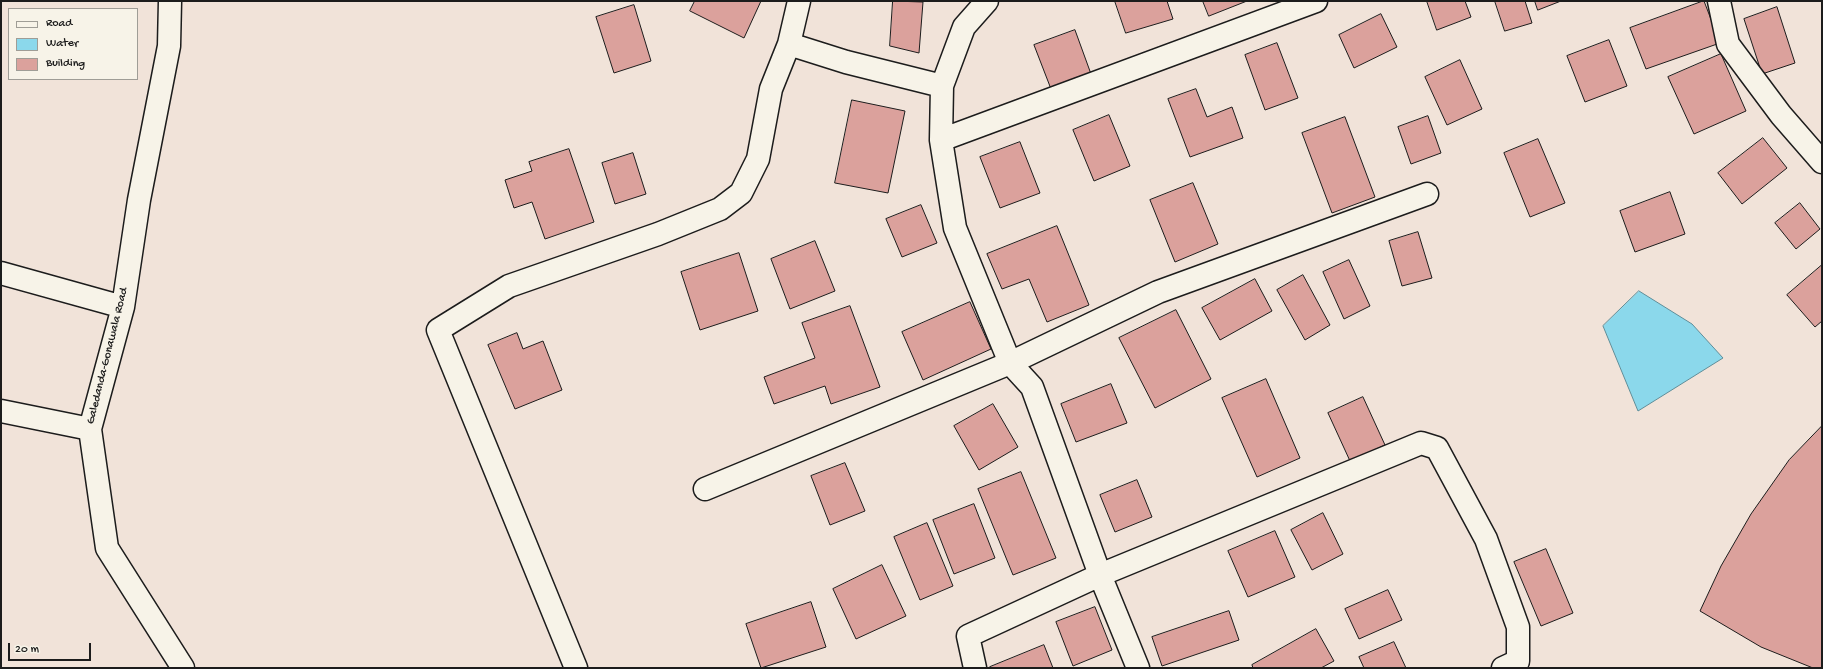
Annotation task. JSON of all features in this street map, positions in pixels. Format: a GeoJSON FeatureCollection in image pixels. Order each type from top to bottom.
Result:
{"type":"FeatureCollection","features":[{"type":"Feature","properties":{"kind":"street","name":"Galedanda-Gonawala Road"},"geometry":{"type":"LineString","coordinates":[[170,1],[169,46],[140,200],[123,307],[90,428],[107,548],[183,668]]}},
{"type":"Feature","properties":{"kind":"street"},"geometry":{"type":"LineString","coordinates":[[576,668],[438,330],[509,286],[658,234],[720,208],[741,193],[758,160],[771,90],[789,44],[799,1]]}},
{"type":"Feature","properties":{"kind":"street"},"geometry":{"type":"LineString","coordinates":[[987,1],[964,27],[942,86],[941,140],[955,228],[1010,363],[1032,387],[1100,575],[1138,668]]}},
{"type":"Feature","properties":{"kind":"street"},"geometry":{"type":"LineString","coordinates":[[941,140],[1316,1]]}},
{"type":"Feature","properties":{"kind":"street"},"geometry":{"type":"LineString","coordinates":[[1719,1],[1728,44],[1781,115],[1822,162]]}},
{"type":"Feature","properties":{"kind":"street"},"geometry":{"type":"LineString","coordinates":[[789,44],[846,62],[942,86]]}},
{"type":"Feature","properties":{"kind":"street"},"geometry":{"type":"LineString","coordinates":[[705,489],[1010,363],[1158,292],[1427,194]]}},
{"type":"Feature","properties":{"kind":"street"},"geometry":{"type":"LineString","coordinates":[[1,273],[123,307]]}},
{"type":"Feature","properties":{"kind":"street"},"geometry":{"type":"LineString","coordinates":[[1,411],[90,428]]}},
{"type":"Feature","properties":{"kind":"street"},"geometry":{"type":"LineString","coordinates":[[975,668],[968,636],[1100,575],[1421,443],[1437,448],[1486,539],[1518,627],[1518,661],[1503,668]]}},
{"type":"Feature","properties":{"kind":"water"},"geometry":{"type":"Polygon","coordinates":[[[1639,291],[1692,324],[1723,358],[1638,411],[1603,326],[1639,291]]]}},
{"type":"Feature","properties":{"kind":"building"},"geometry":{"type":"Polygon","coordinates":[[[695,1],[761,1],[744,38],[690,11],[695,1]]]}},
{"type":"Feature","properties":{"kind":"building"},"geometry":{"type":"Polygon","coordinates":[[[893,1],[923,2],[919,53],[890,46],[893,1]]]}},
{"type":"Feature","properties":{"kind":"building"},"geometry":{"type":"Polygon","coordinates":[[[1115,1],[1167,1],[1173,19],[1126,33],[1115,1]]]}},
{"type":"Feature","properties":{"kind":"building"},"geometry":{"type":"Polygon","coordinates":[[[1203,1],[1247,1],[1209,16],[1203,1]]]}},
{"type":"Feature","properties":{"kind":"building"},"geometry":{"type":"Polygon","coordinates":[[[1427,1],[1465,1],[1471,17],[1437,30],[1427,1]]]}},
{"type":"Feature","properties":{"kind":"building"},"geometry":{"type":"Polygon","coordinates":[[[1495,1],[1525,1],[1532,23],[1505,31],[1495,1]]]}},
{"type":"Feature","properties":{"kind":"building"},"geometry":{"type":"Polygon","coordinates":[[[1535,1],[1561,1],[1538,10],[1535,1]]]}},
{"type":"Feature","properties":{"kind":"building"},"geometry":{"type":"Polygon","coordinates":[[[1704,1],[1720,43],[1646,69],[1630,28],[1704,1]]]}},
{"type":"Feature","properties":{"kind":"building"},"geometry":{"type":"Polygon","coordinates":[[[634,5],[651,61],[614,73],[596,17],[634,5]]]}},
{"type":"Feature","properties":{"kind":"building"},"geometry":{"type":"Polygon","coordinates":[[[1777,7],[1795,63],[1762,74],[1744,19],[1777,7]]]}},
{"type":"Feature","properties":{"kind":"building"},"geometry":{"type":"Polygon","coordinates":[[[1381,14],[1397,47],[1354,68],[1339,35],[1381,14]]]}},
{"type":"Feature","properties":{"kind":"building"},"geometry":{"type":"Polygon","coordinates":[[[1075,30],[1091,74],[1051,89],[1034,45],[1075,30]]]}},
{"type":"Feature","properties":{"kind":"building"},"geometry":{"type":"Polygon","coordinates":[[[1609,40],[1627,86],[1585,102],[1567,56],[1609,40]]]}},
{"type":"Feature","properties":{"kind":"building"},"geometry":{"type":"Polygon","coordinates":[[[1277,43],[1298,98],[1265,110],[1245,55],[1277,43]]]}},
{"type":"Feature","properties":{"kind":"building"},"geometry":{"type":"Polygon","coordinates":[[[1721,54],[1746,111],[1694,134],[1668,77],[1721,54]]]}},
{"type":"Feature","properties":{"kind":"building"},"geometry":{"type":"Polygon","coordinates":[[[1460,60],[1482,109],[1447,125],[1425,77],[1460,60]]]}},
{"type":"Feature","properties":{"kind":"building"},"geometry":{"type":"Polygon","coordinates":[[[1196,89],[1207,117],[1232,107],[1243,138],[1190,157],[1168,99],[1196,89]]]}},
{"type":"Feature","properties":{"kind":"building"},"geometry":{"type":"Polygon","coordinates":[[[852,100],[905,111],[888,193],[835,183],[852,100]]]}},
{"type":"Feature","properties":{"kind":"building"},"geometry":{"type":"Polygon","coordinates":[[[1109,115],[1130,166],[1094,181],[1073,130],[1109,115]]]}},
{"type":"Feature","properties":{"kind":"building"},"geometry":{"type":"Polygon","coordinates":[[[1428,116],[1441,153],[1411,164],[1398,127],[1428,116]]]}},
{"type":"Feature","properties":{"kind":"building"},"geometry":{"type":"Polygon","coordinates":[[[1345,117],[1375,197],[1332,213],[1302,133],[1345,117]]]}},
{"type":"Feature","properties":{"kind":"building"},"geometry":{"type":"Polygon","coordinates":[[[1763,138],[1787,168],[1742,204],[1718,173],[1763,138]]]}},
{"type":"Feature","properties":{"kind":"building"},"geometry":{"type":"Polygon","coordinates":[[[1538,139],[1565,203],[1530,217],[1504,153],[1538,139]]]}},
{"type":"Feature","properties":{"kind":"building"},"geometry":{"type":"Polygon","coordinates":[[[1020,142],[1040,193],[1000,208],[980,157],[1020,142]]]}},
{"type":"Feature","properties":{"kind":"building"},"geometry":{"type":"Polygon","coordinates":[[[569,149],[594,222],[545,239],[532,202],[514,208],[505,180],[532,171],[529,162],[569,149]]]}},
{"type":"Feature","properties":{"kind":"building"},"geometry":{"type":"Polygon","coordinates":[[[633,153],[646,194],[615,204],[602,163],[633,153]]]}},
{"type":"Feature","properties":{"kind":"building"},"geometry":{"type":"Polygon","coordinates":[[[1193,183],[1218,244],[1175,262],[1150,200],[1193,183]]]}},
{"type":"Feature","properties":{"kind":"building"},"geometry":{"type":"Polygon","coordinates":[[[1670,192],[1685,234],[1635,252],[1620,211],[1670,192]]]}},
{"type":"Feature","properties":{"kind":"building"},"geometry":{"type":"Polygon","coordinates":[[[1800,203],[1820,229],[1796,249],[1775,223],[1800,203]]]}},
{"type":"Feature","properties":{"kind":"building"},"geometry":{"type":"Polygon","coordinates":[[[921,205],[937,243],[902,257],[886,219],[921,205]]]}},
{"type":"Feature","properties":{"kind":"building"},"geometry":{"type":"Polygon","coordinates":[[[1057,226],[1089,305],[1047,322],[1029,279],[1002,289],[987,254],[1057,226]]]}},
{"type":"Feature","properties":{"kind":"building"},"geometry":{"type":"Polygon","coordinates":[[[1418,232],[1432,278],[1402,286],[1389,241],[1418,232]]]}},
{"type":"Feature","properties":{"kind":"building"},"geometry":{"type":"Polygon","coordinates":[[[815,241],[835,291],[790,309],[771,259],[815,241]]]}},
{"type":"Feature","properties":{"kind":"building"},"geometry":{"type":"Polygon","coordinates":[[[739,253],[758,311],[700,330],[681,272],[739,253]]]}},
{"type":"Feature","properties":{"kind":"building"},"geometry":{"type":"Polygon","coordinates":[[[1349,260],[1370,306],[1344,319],[1323,272],[1349,260]]]}},
{"type":"Feature","properties":{"kind":"building"},"geometry":{"type":"Polygon","coordinates":[[[1822,265],[1822,321],[1815,327],[1787,295],[1822,265]]]}},
{"type":"Feature","properties":{"kind":"building"},"geometry":{"type":"Polygon","coordinates":[[[1303,275],[1330,325],[1305,340],[1277,290],[1303,275]]]}},
{"type":"Feature","properties":{"kind":"building"},"geometry":{"type":"Polygon","coordinates":[[[1255,279],[1272,311],[1220,340],[1202,308],[1255,279]]]}},
{"type":"Feature","properties":{"kind":"building"},"geometry":{"type":"Polygon","coordinates":[[[970,302],[991,349],[923,380],[902,332],[970,302]]]}},
{"type":"Feature","properties":{"kind":"building"},"geometry":{"type":"Polygon","coordinates":[[[850,306],[880,387],[831,404],[825,386],[774,404],[764,377],[815,358],[802,323],[850,306]]]}},
{"type":"Feature","properties":{"kind":"building"},"geometry":{"type":"Polygon","coordinates":[[[1176,310],[1211,379],[1155,408],[1119,338],[1176,310]]]}},
{"type":"Feature","properties":{"kind":"building"},"geometry":{"type":"Polygon","coordinates":[[[517,333],[523,349],[543,341],[562,390],[515,409],[488,345],[517,333]]]}},
{"type":"Feature","properties":{"kind":"building"},"geometry":{"type":"Polygon","coordinates":[[[1266,379],[1300,458],[1257,477],[1222,398],[1266,379]]]}},
{"type":"Feature","properties":{"kind":"building"},"geometry":{"type":"Polygon","coordinates":[[[1111,384],[1127,423],[1076,442],[1061,404],[1111,384]]]}},
{"type":"Feature","properties":{"kind":"building"},"geometry":{"type":"Polygon","coordinates":[[[1363,397],[1385,445],[1350,461],[1328,413],[1363,397]]]}},
{"type":"Feature","properties":{"kind":"building"},"geometry":{"type":"Polygon","coordinates":[[[993,404],[1018,447],[979,470],[954,426],[993,404]]]}},
{"type":"Feature","properties":{"kind":"building"},"geometry":{"type":"Polygon","coordinates":[[[1822,426],[1822,668],[1813,668],[1761,647],[1700,611],[1721,566],[1751,514],[1789,460],[1822,426]]]}},
{"type":"Feature","properties":{"kind":"building"},"geometry":{"type":"Polygon","coordinates":[[[845,463],[865,511],[830,525],[811,476],[845,463]]]}},
{"type":"Feature","properties":{"kind":"building"},"geometry":{"type":"Polygon","coordinates":[[[1021,472],[1056,558],[1013,575],[978,489],[1021,472]]]}},
{"type":"Feature","properties":{"kind":"building"},"geometry":{"type":"Polygon","coordinates":[[[1137,480],[1152,517],[1115,532],[1100,495],[1137,480]]]}},
{"type":"Feature","properties":{"kind":"building"},"geometry":{"type":"Polygon","coordinates":[[[974,504],[995,558],[954,574],[933,520],[974,504]]]}},
{"type":"Feature","properties":{"kind":"building"},"geometry":{"type":"Polygon","coordinates":[[[1323,513],[1343,554],[1312,570],[1291,530],[1323,513]]]}},
{"type":"Feature","properties":{"kind":"building"},"geometry":{"type":"Polygon","coordinates":[[[927,523],[953,586],[920,600],[894,537],[927,523]]]}},
{"type":"Feature","properties":{"kind":"building"},"geometry":{"type":"Polygon","coordinates":[[[1275,531],[1295,577],[1248,597],[1228,551],[1275,531]]]}},
{"type":"Feature","properties":{"kind":"building"},"geometry":{"type":"Polygon","coordinates":[[[1546,549],[1573,613],[1541,626],[1514,562],[1546,549]]]}},
{"type":"Feature","properties":{"kind":"building"},"geometry":{"type":"Polygon","coordinates":[[[882,565],[906,616],[856,639],[833,589],[882,565]]]}},
{"type":"Feature","properties":{"kind":"building"},"geometry":{"type":"Polygon","coordinates":[[[1388,590],[1402,620],[1359,639],[1345,609],[1388,590]]]}},
{"type":"Feature","properties":{"kind":"building"},"geometry":{"type":"Polygon","coordinates":[[[811,602],[826,647],[761,668],[746,624],[811,602]]]}},
{"type":"Feature","properties":{"kind":"building"},"geometry":{"type":"Polygon","coordinates":[[[1095,607],[1112,650],[1073,666],[1056,622],[1095,607]]]}},
{"type":"Feature","properties":{"kind":"building"},"geometry":{"type":"Polygon","coordinates":[[[1229,611],[1239,640],[1162,666],[1152,637],[1229,611]]]}},
{"type":"Feature","properties":{"kind":"building"},"geometry":{"type":"Polygon","coordinates":[[[1316,629],[1334,661],[1321,668],[1253,668],[1252,665],[1316,629]]]}},
{"type":"Feature","properties":{"kind":"building"},"geometry":{"type":"Polygon","coordinates":[[[1394,642],[1406,668],[1364,668],[1359,657],[1394,642]]]}},
{"type":"Feature","properties":{"kind":"building"},"geometry":{"type":"Polygon","coordinates":[[[1044,645],[1053,668],[990,667],[1044,645]]]}}]}
